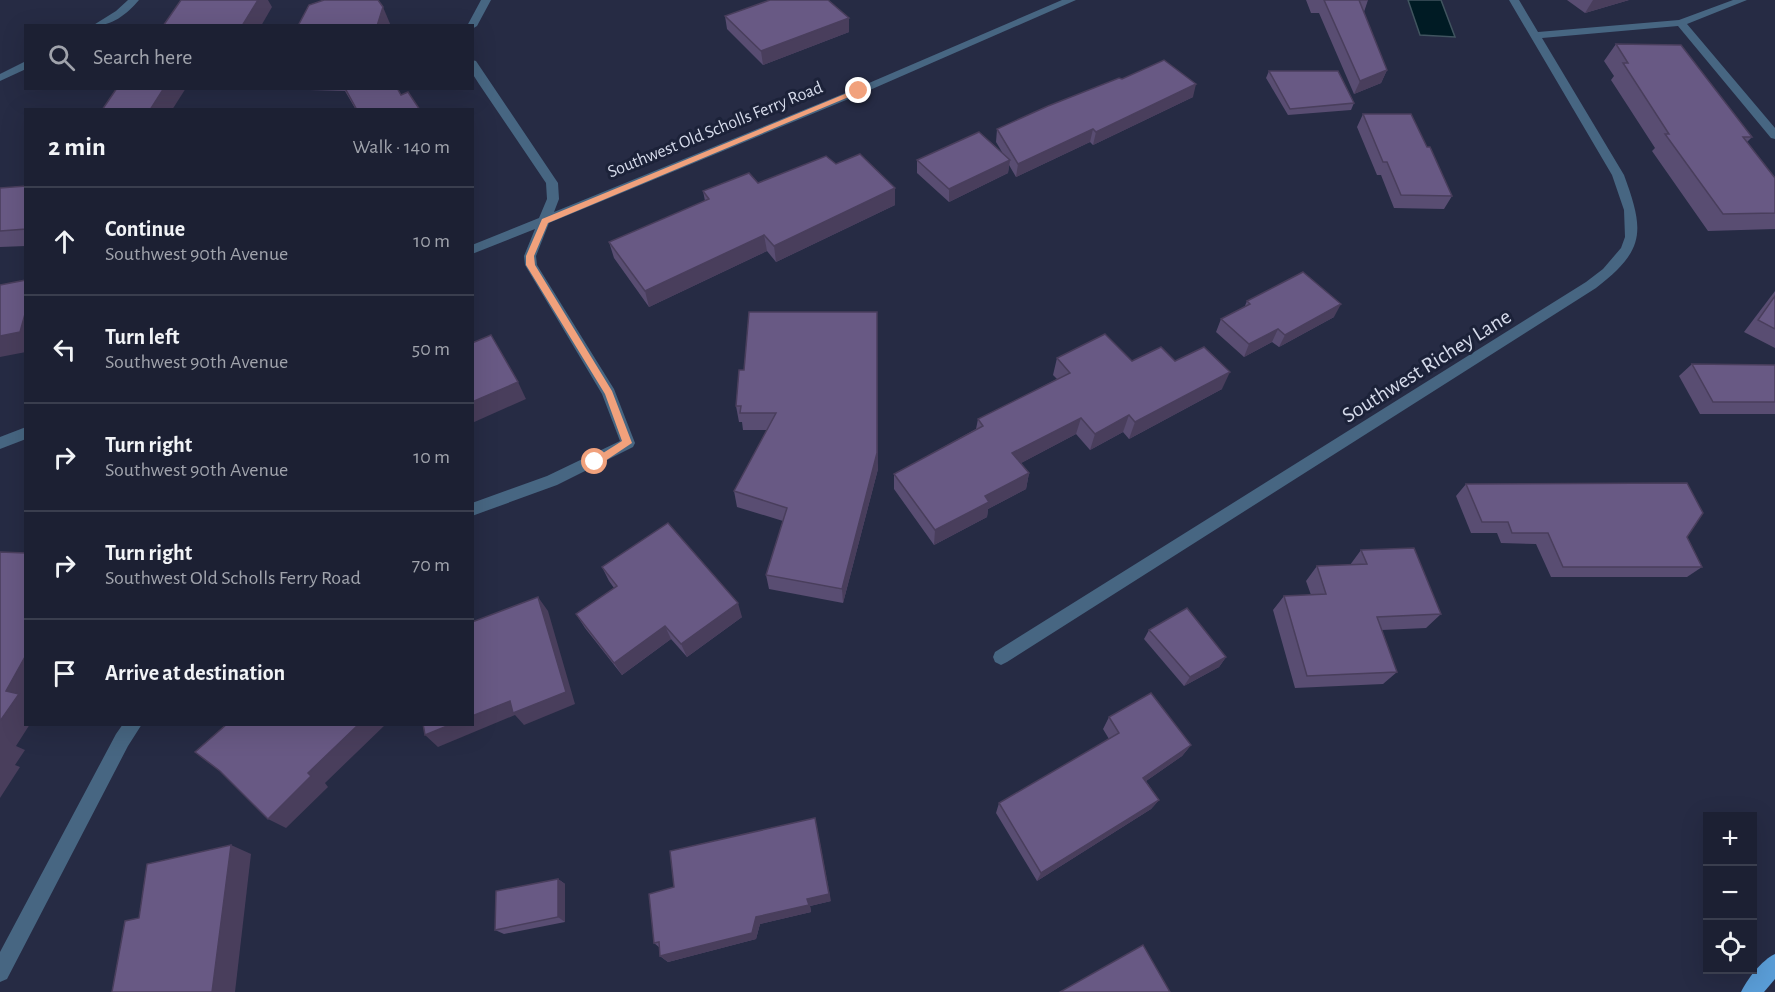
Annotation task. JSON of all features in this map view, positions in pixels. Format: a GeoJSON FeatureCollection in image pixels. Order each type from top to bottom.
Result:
{"type":"FeatureCollection","features":[{"type":"Feature","properties":{"kind":"main road"},"geometry":{"type":"LineString","coordinates":[[1751,992],[1775,964]]}},
{"type":"Feature","properties":{"kind":"street"},"geometry":{"type":"LineString","coordinates":[[101,24],[120,13],[134,0]]}},
{"type":"Feature","properties":{"kind":"street"},"geometry":{"type":"LineString","coordinates":[[473,24],[486,0]]}},
{"type":"Feature","properties":{"kind":"street","name":"Southwest Old Scholls Ferry Road"},"geometry":{"type":"LineString","coordinates":[[474,249],[1071,0]]}},
{"type":"Feature","properties":{"kind":"street","name":"Southwest Richey Lane"},"geometry":{"type":"LineString","coordinates":[[1001,657],[1615,268],[1629,247],[1633,224],[1628,200],[1618,175],[1514,0]]}},
{"type":"Feature","properties":{"kind":"street"},"geometry":{"type":"LineString","coordinates":[[1536,36],[1681,23],[1742,0]]}},
{"type":"Feature","properties":{"kind":"street"},"geometry":{"type":"LineString","coordinates":[[1681,23],[1775,135]]}},
{"type":"Feature","properties":{"kind":"street"},"geometry":{"type":"LineString","coordinates":[[0,78],[24,65]]}},
{"type":"Feature","properties":{"kind":"street"},"geometry":{"type":"LineString","coordinates":[[474,66],[552,183],[553,199],[530,256],[531,265],[609,393],[628,443],[595,462],[519,495],[474,509]]}},
{"type":"Feature","properties":{"kind":"street"},"geometry":{"type":"LineString","coordinates":[[0,443],[24,434]]}},
{"type":"Feature","properties":{"kind":"street"},"geometry":{"type":"LineString","coordinates":[[0,972],[122,740],[132,726]]}},
{"type":"Feature","properties":{"kind":"water"},"geometry":{"type":"Polygon","coordinates":[[[1408,0],[1441,0],[1455,37],[1420,35],[1408,0]]]}},
{"type":"Feature","properties":{"kind":"building"},"geometry":{"type":"Polygon","coordinates":[[[181,0],[258,0],[243,24],[164,24],[181,0]]]}},
{"type":"Feature","properties":{"kind":"building"},"geometry":{"type":"Polygon","coordinates":[[[324,0],[378,0],[383,7],[378,24],[299,24],[309,5],[324,0]]]}},
{"type":"Feature","properties":{"kind":"building"},"geometry":{"type":"Polygon","coordinates":[[[770,0],[828,0],[849,18],[761,51],[725,16],[770,0]]]}},
{"type":"Feature","properties":{"kind":"building"},"geometry":{"type":"Polygon","coordinates":[[[1324,0],[1359,0],[1387,70],[1360,81],[1324,0]]]}},
{"type":"Feature","properties":{"kind":"building"},"geometry":{"type":"Polygon","coordinates":[[[1616,44],[1681,45],[1752,137],[1743,137],[1775,178],[1775,213],[1723,214],[1665,134],[1669,134],[1623,63],[1628,63],[1616,44]]]}},
{"type":"Feature","properties":{"kind":"building"},"geometry":{"type":"Polygon","coordinates":[[[1164,60],[1196,84],[1096,132],[1093,129],[1018,164],[997,129],[1048,106],[1119,78],[1122,79],[1164,60]]]}},
{"type":"Feature","properties":{"kind":"building"},"geometry":{"type":"Polygon","coordinates":[[[1269,71],[1338,71],[1354,103],[1290,109],[1269,71]]]}},
{"type":"Feature","properties":{"kind":"building"},"geometry":{"type":"Polygon","coordinates":[[[116,90],[163,90],[151,108],[103,108],[116,90]]]}},
{"type":"Feature","properties":{"kind":"building"},"geometry":{"type":"Polygon","coordinates":[[[346,90],[398,90],[401,95],[408,92],[419,108],[356,108],[346,90]]]}},
{"type":"Feature","properties":{"kind":"building"},"geometry":{"type":"Polygon","coordinates":[[[1363,114],[1411,114],[1427,147],[1430,147],[1452,196],[1401,195],[1387,162],[1383,162],[1363,114]]]}},
{"type":"Feature","properties":{"kind":"building"},"geometry":{"type":"Polygon","coordinates":[[[979,132],[1010,160],[949,189],[917,160],[979,132]]]}},
{"type":"Feature","properties":{"kind":"building"},"geometry":{"type":"Polygon","coordinates":[[[860,154],[895,188],[774,246],[764,235],[645,291],[609,242],[709,199],[703,191],[749,173],[758,183],[826,156],[836,164],[860,154]]]}},
{"type":"Feature","properties":{"kind":"building"},"geometry":{"type":"Polygon","coordinates":[[[24,186],[24,229],[0,231],[0,188],[24,186]]]}},
{"type":"Feature","properties":{"kind":"building"},"geometry":{"type":"Polygon","coordinates":[[[1303,272],[1341,304],[1285,335],[1278,329],[1249,344],[1221,319],[1250,304],[1247,301],[1303,272]]]}},
{"type":"Feature","properties":{"kind":"building"},"geometry":{"type":"Polygon","coordinates":[[[24,280],[24,318],[20,332],[0,336],[0,285],[24,280]]]}},
{"type":"Feature","properties":{"kind":"building"},"geometry":{"type":"Polygon","coordinates":[[[1775,296],[1775,329],[1758,320],[1775,296]]]}},
{"type":"Feature","properties":{"kind":"building"},"geometry":{"type":"Polygon","coordinates":[[[749,312],[877,312],[877,453],[842,589],[766,575],[787,508],[734,491],[776,413],[740,413],[741,406],[736,406],[739,370],[744,370],[749,312]]]}},
{"type":"Feature","properties":{"kind":"building"},"geometry":{"type":"Polygon","coordinates":[[[1105,334],[1132,361],[1161,347],[1175,361],[1204,347],[1230,372],[1135,422],[1129,415],[1095,434],[1081,418],[1012,453],[1029,473],[985,496],[989,502],[935,530],[894,474],[983,426],[978,419],[1070,373],[1057,358],[1105,334]]]}},
{"type":"Feature","properties":{"kind":"building"},"geometry":{"type":"Polygon","coordinates":[[[491,335],[518,382],[474,401],[474,342],[491,335]]]}},
{"type":"Feature","properties":{"kind":"building"},"geometry":{"type":"Polygon","coordinates":[[[1692,364],[1775,365],[1775,402],[1713,402],[1692,364]]]}},
{"type":"Feature","properties":{"kind":"building"},"geometry":{"type":"Polygon","coordinates":[[[1687,483],[1703,513],[1687,537],[1702,567],[1563,567],[1548,533],[1512,533],[1508,522],[1482,522],[1466,484],[1687,483]]]}},
{"type":"Feature","properties":{"kind":"building"},"geometry":{"type":"Polygon","coordinates":[[[668,523],[738,603],[681,644],[665,626],[614,663],[576,614],[617,586],[602,567],[668,523]]]}},
{"type":"Feature","properties":{"kind":"building"},"geometry":{"type":"Polygon","coordinates":[[[1414,548],[1441,614],[1377,617],[1397,672],[1307,676],[1284,596],[1326,594],[1317,566],[1367,564],[1361,550],[1414,548]]]}},
{"type":"Feature","properties":{"kind":"building"},"geometry":{"type":"Polygon","coordinates":[[[0,552],[24,553],[24,659],[6,691],[19,694],[0,721],[0,552]]]}},
{"type":"Feature","properties":{"kind":"building"},"geometry":{"type":"Polygon","coordinates":[[[538,597],[566,692],[513,713],[510,701],[474,715],[474,621],[538,597]]]}},
{"type":"Feature","properties":{"kind":"building"},"geometry":{"type":"Polygon","coordinates":[[[1187,608],[1226,657],[1190,677],[1149,630],[1187,608]]]}},
{"type":"Feature","properties":{"kind":"building"},"geometry":{"type":"Polygon","coordinates":[[[1151,693],[1191,745],[1143,778],[1159,800],[1041,873],[999,803],[1119,733],[1109,717],[1151,693]]]}},
{"type":"Feature","properties":{"kind":"building"},"geometry":{"type":"Polygon","coordinates":[[[225,726],[357,726],[308,773],[311,776],[268,819],[220,771],[195,752],[225,726]]]}},
{"type":"Feature","properties":{"kind":"building"},"geometry":{"type":"Polygon","coordinates":[[[423,726],[447,726],[425,735],[423,726]]]}},
{"type":"Feature","properties":{"kind":"building"},"geometry":{"type":"Polygon","coordinates":[[[815,818],[829,894],[807,899],[809,905],[756,917],[752,933],[660,956],[659,942],[654,943],[649,894],[674,887],[670,851],[815,818]]]}},
{"type":"Feature","properties":{"kind":"building"},"geometry":{"type":"Polygon","coordinates":[[[231,845],[212,992],[112,992],[125,921],[139,918],[147,864],[231,845]]]}},
{"type":"Feature","properties":{"kind":"building"},"geometry":{"type":"Polygon","coordinates":[[[558,879],[558,917],[495,930],[496,891],[558,879]]]}},
{"type":"Feature","properties":{"kind":"building"},"geometry":{"type":"Polygon","coordinates":[[[1143,945],[1170,992],[1060,992],[1143,945]]]}},
{"type":"Feature","properties":{"kind":"route"},"geometry":{"type":"LineString","coordinates":[[595,462],[628,443],[609,393],[531,265],[530,256],[544,221],[859,91]]}}]}
